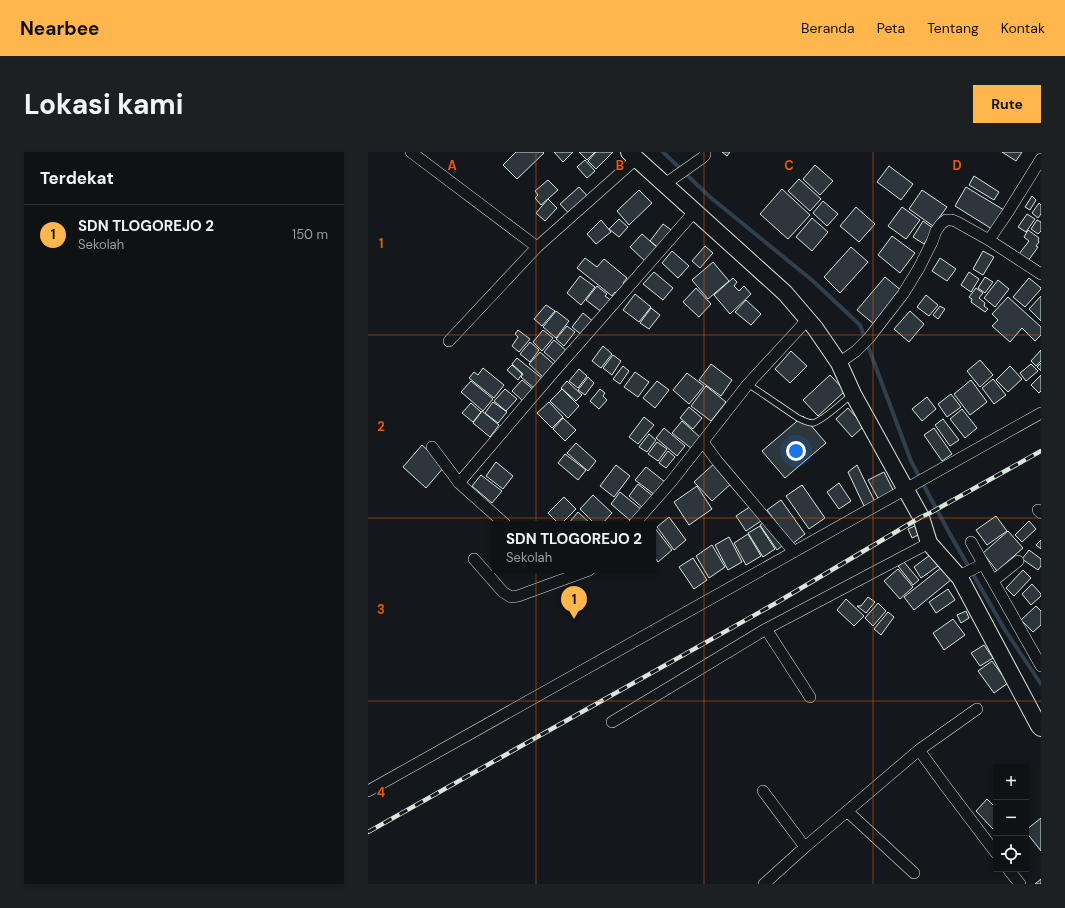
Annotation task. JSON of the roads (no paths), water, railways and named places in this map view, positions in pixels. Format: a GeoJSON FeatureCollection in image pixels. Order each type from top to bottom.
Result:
{"type":"FeatureCollection","features":[{"type":"Feature","properties":{"kind":"main road"},"geometry":{"type":"LineString","coordinates":[[632,155],[670,181],[695,211],[785,293],[815,328],[839,363],[853,394],[921,517],[929,543],[960,576],[1000,654],[1041,728]]}},
{"type":"Feature","properties":{"kind":"street"},"geometry":{"type":"LineString","coordinates":[[411,152],[537,247]]}},
{"type":"Feature","properties":{"kind":"street"},"geometry":{"type":"LineString","coordinates":[[670,181],[705,155],[705,152]]}},
{"type":"Feature","properties":{"kind":"street"},"geometry":{"type":"LineString","coordinates":[[449,341],[537,247],[632,155]]}},
{"type":"Feature","properties":{"kind":"street"},"geometry":{"type":"LineString","coordinates":[[989,240],[1041,159]]}},
{"type":"Feature","properties":{"kind":"street"},"geometry":{"type":"LineString","coordinates":[[459,483],[695,211]]}},
{"type":"Feature","properties":{"kind":"street"},"geometry":{"type":"LineString","coordinates":[[839,363],[856,351],[869,338],[903,294],[918,268],[936,231],[946,220],[952,220],[989,240],[1041,274]]}},
{"type":"Feature","properties":{"kind":"street"},"geometry":{"type":"LineString","coordinates":[[637,521],[671,482],[748,384],[808,320]]}},
{"type":"Feature","properties":{"kind":"street"},"geometry":{"type":"LineString","coordinates":[[368,791],[1041,413]]}},
{"type":"Feature","properties":{"kind":"street"},"geometry":{"type":"LineString","coordinates":[[703,442],[717,461],[794,552]]}},
{"type":"Feature","properties":{"kind":"street"},"geometry":{"type":"LineString","coordinates":[[432,447],[459,483],[502,521]]}},
{"type":"Feature","properties":{"kind":"street"},"geometry":{"type":"LineString","coordinates":[[971,542],[980,566],[993,581],[1041,666]]}},
{"type":"Feature","properties":{"kind":"street"},"geometry":{"type":"LineString","coordinates":[[612,722],[766,629],[929,543]]}},
{"type":"Feature","properties":{"kind":"street"},"geometry":{"type":"LineString","coordinates":[[474,559],[503,592],[511,597],[518,596],[581,573]]}},
{"type":"Feature","properties":{"kind":"street"},"geometry":{"type":"LineString","coordinates":[[993,581],[1018,561]]}},
{"type":"Feature","properties":{"kind":"street"},"geometry":{"type":"LineString","coordinates":[[960,576],[980,566]]}},
{"type":"Feature","properties":{"kind":"street"},"geometry":{"type":"LineString","coordinates":[[766,629],[810,697]]}},
{"type":"Feature","properties":{"kind":"street"},"geometry":{"type":"LineString","coordinates":[[764,884],[805,847],[920,750],[977,709]]}},
{"type":"Feature","properties":{"kind":"street"},"geometry":{"type":"LineString","coordinates":[[920,750],[993,849]]}},
{"type":"Feature","properties":{"kind":"street"},"geometry":{"type":"LineString","coordinates":[[763,791],[805,847]]}},
{"type":"Feature","properties":{"kind":"street"},"geometry":{"type":"LineString","coordinates":[[847,811],[914,873]]}},
{"type":"Feature","properties":{"kind":"street"},"geometry":{"type":"LineString","coordinates":[[1010,872],[1020,884]]}},
{"type":"Feature","properties":{"kind":"lane"},"geometry":{"type":"LineString","coordinates":[[748,384],[798,418],[813,423],[820,420],[853,394]]}},
{"type":"Feature","properties":{"kind":"waterway"},"geometry":{"type":"LineString","coordinates":[[663,152],[710,197],[813,281],[860,325],[911,461],[951,536],[1005,630],[1041,684]]}},
{"type":"Feature","properties":{"kind":"railway"},"geometry":{"type":"LineString","coordinates":[[368,832],[776,603],[921,517],[1041,451]]}},
{"type":"Feature","properties":{"kind":"place","name":"SDN TLOGOREJO 2"},"geometry":{"type":"Point","coordinates":[574,619]}}]}
